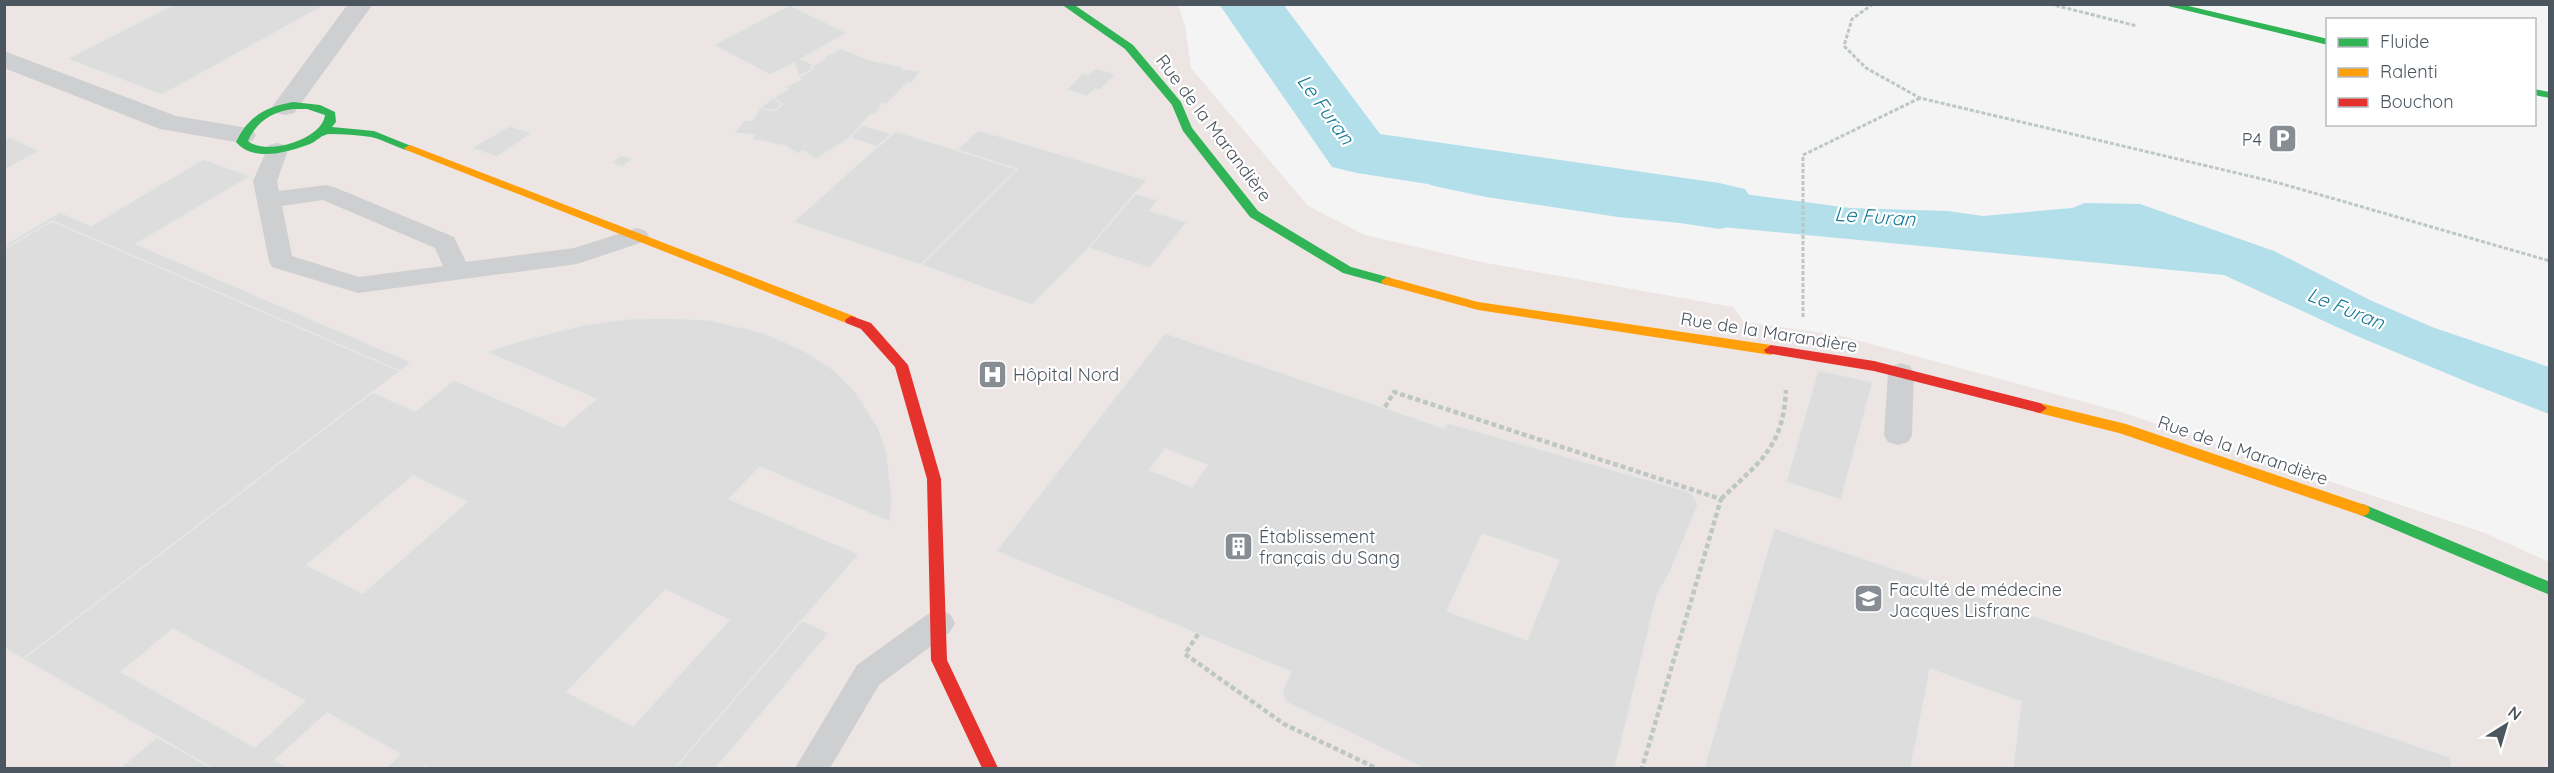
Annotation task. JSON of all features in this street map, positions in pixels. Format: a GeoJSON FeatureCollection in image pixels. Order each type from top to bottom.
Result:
{"type":"FeatureCollection","features":[{"type":"Feature","properties":{"kind":"street"},"geometry":{"type":"LineString","coordinates":[[285,107],[361,4]]}},
{"type":"Feature","properties":{"kind":"street","name":"Rue de la Marandière"},"geometry":{"type":"LineString","coordinates":[[1066,4],[1129,47],[1178,104],[1187,129],[1254,214],[1347,270],[1478,306],[1874,366],[2121,428],[2378,514],[2550,590]]}},
{"type":"Feature","properties":{"kind":"street"},"geometry":{"type":"LineString","coordinates":[[2165,4],[2326,42]]}},
{"type":"Feature","properties":{"kind":"street"},"geometry":{"type":"LineString","coordinates":[[4,60],[170,123],[242,135]]}},
{"type":"Feature","properties":{"kind":"street"},"geometry":{"type":"LineString","coordinates":[[305,104],[326,109],[331,114],[330,122],[324,130],[308,141],[277,150],[262,151],[248,147],[242,142],[242,135],[255,120],[285,107],[305,104]]}},
{"type":"Feature","properties":{"kind":"street"},"geometry":{"type":"LineString","coordinates":[[324,130],[374,134],[866,327],[901,365],[934,479],[939,660],[990,768]]}},
{"type":"Feature","properties":{"kind":"lane"},"geometry":{"type":"LineString","coordinates":[[277,150],[265,181],[281,261],[358,285],[577,256],[637,236]]}},
{"type":"Feature","properties":{"kind":"lane"},"geometry":{"type":"LineString","coordinates":[[269,200],[326,192],[445,243],[458,272]]}},
{"type":"Feature","properties":{"kind":"lane"},"geometry":{"type":"LineString","coordinates":[[1899,435],[1900,373]]}},
{"type":"Feature","properties":{"kind":"lane"},"geometry":{"type":"LineString","coordinates":[[812,768],[868,675],[939,623]]}},
{"type":"Feature","properties":{"kind":"path"},"geometry":{"type":"LineString","coordinates":[[1873,4],[1852,19],[1844,46],[1866,68],[1920,98],[2279,183],[2550,261]]}},
{"type":"Feature","properties":{"kind":"path"},"geometry":{"type":"LineString","coordinates":[[1803,313],[1803,154],[1920,98]]}},
{"type":"Feature","properties":{"kind":"path"},"geometry":{"type":"LineString","coordinates":[[1642,768],[1721,499],[1764,460],[1779,438],[1786,415],[1786,389],[1778,370],[1775,351]]}},
{"type":"Feature","properties":{"kind":"path"},"geometry":{"type":"LineString","coordinates":[[1385,407],[1394,392],[1721,499]]}},
{"type":"Feature","properties":{"kind":"path"},"geometry":{"type":"LineString","coordinates":[[1198,634],[1185,654],[1284,724],[1376,768]]}},
{"type":"Feature","properties":{"kind":"shaded area","name":"Hôpital Nord"},"geometry":{"type":"Polygon","coordinates":[[[5,5],[1178,5],[1185,25],[1191,68],[1308,206],[1365,235],[1481,262],[1733,307],[1744,322],[1838,335],[2121,412],[2485,533],[2549,562],[2549,768],[5,768],[5,5]]]}},
{"type":"Feature","properties":{"kind":"water"},"geometry":{"type":"Polygon","coordinates":[[[1257,5],[1284,5],[1310,49],[1312,73],[1318,97],[1353,125],[1405,150],[1456,166],[1575,188],[1720,191],[1850,208],[1948,211],[1983,216],[2072,208],[2085,203],[2140,204],[2274,251],[2372,301],[2432,327],[2549,367],[2549,414],[2352,334],[2224,275],[1618,217],[1486,197],[1434,186],[1369,161],[1321,135],[1289,85],[1288,47],[1282,34],[1257,5]]]}},
{"type":"Feature","properties":{"kind":"building"},"geometry":{"type":"Polygon","coordinates":[[[174,4],[327,4],[162,95],[67,59],[174,4]]]}},
{"type":"Feature","properties":{"kind":"building"},"geometry":{"type":"Polygon","coordinates":[[[790,5],[847,33],[801,59],[814,65],[811,67],[813,69],[799,76],[794,63],[770,75],[713,45],[790,5]]]}},
{"type":"Feature","properties":{"kind":"building"},"geometry":{"type":"Polygon","coordinates":[[[841,48],[869,60],[904,67],[902,69],[920,71],[911,84],[907,83],[887,104],[882,104],[875,115],[870,115],[850,138],[816,159],[803,151],[798,154],[785,146],[752,139],[754,135],[734,133],[744,120],[752,120],[760,108],[775,111],[782,104],[773,98],[788,89],[786,87],[801,79],[798,77],[813,69],[811,67],[825,59],[823,58],[841,48]]]}},
{"type":"Feature","properties":{"kind":"building"},"geometry":{"type":"Polygon","coordinates":[[[1095,68],[1116,74],[1100,90],[1095,89],[1087,96],[1066,90],[1083,73],[1088,75],[1095,68]]]}},
{"type":"Feature","properties":{"kind":"building"},"geometry":{"type":"Polygon","coordinates":[[[773,98],[782,104],[775,111],[760,108],[773,98]]]}},
{"type":"Feature","properties":{"kind":"building"},"geometry":{"type":"Polygon","coordinates":[[[862,125],[892,134],[878,147],[850,138],[862,125]]]}},
{"type":"Feature","properties":{"kind":"building"},"geometry":{"type":"Polygon","coordinates":[[[510,126],[532,133],[497,157],[471,148],[510,126]]]}},
{"type":"Feature","properties":{"kind":"building"},"geometry":{"type":"Polygon","coordinates":[[[978,130],[1147,180],[1089,248],[1032,305],[921,265],[1017,169],[957,150],[978,130]]]}},
{"type":"Feature","properties":{"kind":"building"},"geometry":{"type":"Polygon","coordinates":[[[895,131],[1017,169],[921,265],[793,222],[895,131]]]}},
{"type":"Feature","properties":{"kind":"building"},"geometry":{"type":"Polygon","coordinates":[[[10,137],[40,151],[4,170],[4,140],[10,137]]]}},
{"type":"Feature","properties":{"kind":"building"},"geometry":{"type":"Polygon","coordinates":[[[621,155],[633,159],[622,167],[611,163],[621,155]]]}},
{"type":"Feature","properties":{"kind":"building"},"geometry":{"type":"Polygon","coordinates":[[[203,159],[251,176],[136,244],[411,362],[400,371],[52,221],[4,249],[4,245],[60,212],[91,226],[203,159]]]}},
{"type":"Feature","properties":{"kind":"building"},"geometry":{"type":"Polygon","coordinates":[[[1135,193],[1158,200],[1150,211],[1187,222],[1150,268],[1089,248],[1135,193]]]}},
{"type":"Feature","properties":{"kind":"building"},"geometry":{"type":"Polygon","coordinates":[[[52,221],[400,371],[23,659],[4,648],[4,249],[52,221]]]}},
{"type":"Feature","properties":{"kind":"building"},"geometry":{"type":"Polygon","coordinates":[[[627,319],[710,320],[764,333],[803,350],[834,370],[854,390],[878,427],[887,453],[892,500],[890,522],[760,467],[729,499],[859,554],[675,768],[430,768],[426,766],[423,768],[386,768],[400,754],[327,713],[275,760],[289,768],[212,768],[23,659],[372,392],[415,411],[454,380],[563,427],[596,399],[486,352],[583,325],[627,319]],[[413,476],[307,565],[363,593],[467,502],[413,476]],[[665,590],[567,692],[633,726],[729,620],[665,590]],[[173,629],[121,672],[255,747],[305,701],[173,629]]]}},
{"type":"Feature","properties":{"kind":"building","name":"Établissement français du Sang"},"geometry":{"type":"Polygon","coordinates":[[[1165,333],[1444,428],[1448,423],[1687,491],[1693,495],[1698,505],[1670,572],[1657,595],[1615,768],[1423,768],[1286,702],[1282,692],[1291,672],[996,551],[1165,333]],[[1165,449],[1150,470],[1192,487],[1207,465],[1165,449]],[[1482,534],[1447,611],[1527,640],[1559,560],[1482,534]]]}},
{"type":"Feature","properties":{"kind":"building"},"geometry":{"type":"Polygon","coordinates":[[[1818,370],[1873,382],[1841,500],[1786,482],[1818,370]]]}},
{"type":"Feature","properties":{"kind":"building","name":"Faculté de médecine Jacques Lisfranc"},"geometry":{"type":"Polygon","coordinates":[[[1774,528],[2450,757],[2452,768],[2013,768],[2021,702],[1930,669],[1911,768],[1704,768],[1774,528]]]}},
{"type":"Feature","properties":{"kind":"building"},"geometry":{"type":"Polygon","coordinates":[[[802,620],[829,633],[716,768],[675,768],[802,620]]]}},
{"type":"Feature","properties":{"kind":"building"},"geometry":{"type":"Polygon","coordinates":[[[157,737],[212,768],[120,768],[157,737]]]}},
{"type":"Feature","properties":{"kind":"waterway","name":"Le Furan"},"geometry":{"type":"LineString","coordinates":[[1250,4],[1357,152],[1719,206]]}},
{"type":"Feature","properties":{"kind":"traffic: fast"},"geometry":{"type":"LineString","coordinates":[[1066,4],[1129,47],[1177,104],[1187,129],[1254,214],[1347,270],[1387,281]]}},
{"type":"Feature","properties":{"kind":"traffic: fast"},"geometry":{"type":"LineString","coordinates":[[2165,4],[2326,42]]}},
{"type":"Feature","properties":{"kind":"traffic: fast"},"geometry":{"type":"LineString","coordinates":[[2536,92],[2550,95]]}},
{"type":"Feature","properties":{"kind":"traffic: fast"},"geometry":{"type":"LineString","coordinates":[[324,130],[330,122],[331,114],[320,109],[293,105],[279,108],[256,120],[247,130],[242,142],[248,147],[262,151],[277,150],[308,141],[324,130],[374,134],[410,148]]}},
{"type":"Feature","properties":{"kind":"traffic: fast"},"geometry":{"type":"LineString","coordinates":[[2363,510],[2550,589]]}},
{"type":"Feature","properties":{"kind":"traffic: slow"},"geometry":{"type":"LineString","coordinates":[[410,148],[851,320]]}},
{"type":"Feature","properties":{"kind":"traffic: slow"},"geometry":{"type":"LineString","coordinates":[[1387,281],[1478,306],[1771,350]]}},
{"type":"Feature","properties":{"kind":"traffic: slow"},"geometry":{"type":"LineString","coordinates":[[2040,408],[2121,428],[2363,510]]}},
{"type":"Feature","properties":{"kind":"traffic: jam"},"geometry":{"type":"LineString","coordinates":[[851,320],[866,326],[901,365],[934,479],[939,660],[990,768]]}},
{"type":"Feature","properties":{"kind":"traffic: jam"},"geometry":{"type":"LineString","coordinates":[[1771,350],[1874,366],[2040,408]]}},
{"type":"Feature","properties":{"kind":"place","name":"P4"},"geometry":{"type":"Point","coordinates":[2283,139]}},
{"type":"Feature","properties":{"kind":"place","name":"Hôpital Nord"},"geometry":{"type":"Point","coordinates":[992,374]}},
{"type":"Feature","properties":{"kind":"place","name":"Établissement français du Sang"},"geometry":{"type":"Point","coordinates":[1238,546]}},
{"type":"Feature","properties":{"kind":"place","name":"Faculté de médecine Jacques Lisfranc"},"geometry":{"type":"Point","coordinates":[1868,599]}}]}
